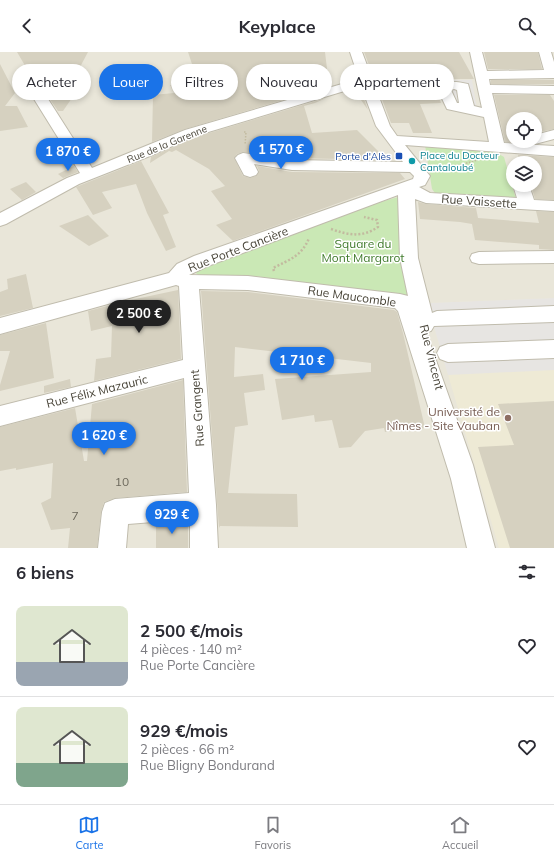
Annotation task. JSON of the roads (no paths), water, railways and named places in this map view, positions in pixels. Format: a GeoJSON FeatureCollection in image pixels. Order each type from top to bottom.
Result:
{"type":"FeatureCollection","features":[{"type":"Feature","properties":{"kind":"street"},"geometry":{"type":"LineString","coordinates":[[356,52],[360,64]]}},
{"type":"Feature","properties":{"kind":"street"},"geometry":{"type":"LineString","coordinates":[[476,52],[490,114],[504,147],[510,156]]}},
{"type":"Feature","properties":{"kind":"street"},"geometry":{"type":"LineString","coordinates":[[481,75],[552,74],[545,52]]}},
{"type":"Feature","properties":{"kind":"street","name":"Rue de la Garenne"},"geometry":{"type":"LineString","coordinates":[[0,220],[73,181],[145,153],[190,132],[340,88]]}},
{"type":"Feature","properties":{"kind":"street"},"geometry":{"type":"LineString","coordinates":[[484,90],[554,90]]}},
{"type":"Feature","properties":{"kind":"street"},"geometry":{"type":"LineString","coordinates":[[41,100],[73,152],[89,174]]}},
{"type":"Feature","properties":{"kind":"street"},"geometry":{"type":"LineString","coordinates":[[373,100],[383,126],[422,176],[419,182],[406,187]]}},
{"type":"Feature","properties":{"kind":"street"},"geometry":{"type":"LineString","coordinates":[[467,108],[490,114]]}},
{"type":"Feature","properties":{"kind":"street"},"geometry":{"type":"LineString","coordinates":[[542,138],[554,134]]}},
{"type":"Feature","properties":{"kind":"street"},"geometry":{"type":"LineString","coordinates":[[393,140],[554,151]]}},
{"type":"Feature","properties":{"kind":"street"},"geometry":{"type":"LineString","coordinates":[[246,165],[414,167]]}},
{"type":"Feature","properties":{"kind":"street","name":"Rue Porte Cancière"},"geometry":{"type":"LineString","coordinates":[[0,326],[183,280],[184,269],[201,261],[363,203],[391,191],[406,187]]}},
{"type":"Feature","properties":{"kind":"street","name":"Rue Vaissette"},"geometry":{"type":"LineString","coordinates":[[406,187],[426,198],[554,206]]}},
{"type":"Feature","properties":{"kind":"street","name":"Rue Vincent"},"geometry":{"type":"LineString","coordinates":[[406,187],[409,258],[481,548]]}},
{"type":"Feature","properties":{"kind":"street"},"geometry":{"type":"LineString","coordinates":[[523,192],[527,204]]}},
{"type":"Feature","properties":{"kind":"street"},"geometry":{"type":"LineString","coordinates":[[479,258],[554,257]]}},
{"type":"Feature","properties":{"kind":"street","name":"Rue Maucomble"},"geometry":{"type":"LineString","coordinates":[[183,280],[248,283],[400,301],[407,307],[463,478]]}},
{"type":"Feature","properties":{"kind":"street","name":"Rue Grangent"},"geometry":{"type":"LineString","coordinates":[[183,280],[194,366],[203,505],[204,548]]}},
{"type":"Feature","properties":{"kind":"street"},"geometry":{"type":"LineString","coordinates":[[437,319],[554,314]]}},
{"type":"Feature","properties":{"kind":"street"},"geometry":{"type":"LineString","coordinates":[[448,353],[554,349]]}},
{"type":"Feature","properties":{"kind":"street","name":"Rue Félix Mazauric"},"geometry":{"type":"LineString","coordinates":[[0,416],[194,366]]}},
{"type":"Feature","properties":{"kind":"street"},"geometry":{"type":"LineString","coordinates":[[112,548],[115,512],[203,505]]}},
{"type":"Feature","properties":{"kind":"place","name":"Porte d'Alès"},"geometry":{"type":"Point","coordinates":[399,156]}},
{"type":"Feature","properties":{"kind":"place","name":"Place du Docteur Cantaloubé"},"geometry":{"type":"Point","coordinates":[412,161]}},
{"type":"Feature","properties":{"kind":"place","name":"Université de Nîmes - Site Vauban"},"geometry":{"type":"Point","coordinates":[508,418]}},
{"type":"Feature","properties":{"kind":"park label","name":"Square du Mont Margarot"},"geometry":{"type":"Point","coordinates":[363,250]}}]}
